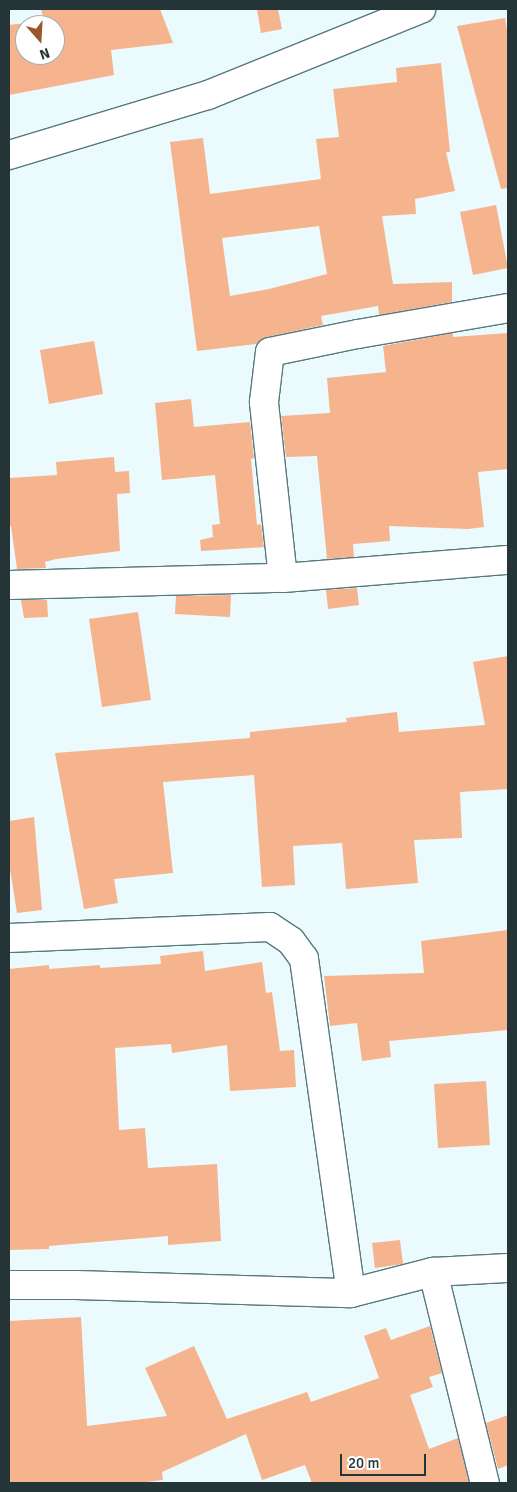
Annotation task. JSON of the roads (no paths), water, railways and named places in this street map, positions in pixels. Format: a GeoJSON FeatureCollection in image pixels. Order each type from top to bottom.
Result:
{"type":"FeatureCollection","features":[{"type":"Feature","properties":{"kind":"street"},"geometry":{"type":"LineString","coordinates":[[9,155],[208,95],[421,9]]}},
{"type":"Feature","properties":{"kind":"street"},"geometry":{"type":"LineString","coordinates":[[283,578],[264,402],[270,352],[358,334],[508,308]]}},
{"type":"Feature","properties":{"kind":"street"},"geometry":{"type":"LineString","coordinates":[[9,585],[283,578],[508,560]]}},
{"type":"Feature","properties":{"kind":"street"},"geometry":{"type":"LineString","coordinates":[[9,938],[270,926],[291,941],[304,959],[351,1293]]}},
{"type":"Feature","properties":{"kind":"street"},"geometry":{"type":"LineString","coordinates":[[9,1285],[76,1285],[351,1293],[432,1272],[508,1268]]}},
{"type":"Feature","properties":{"kind":"street"},"geometry":{"type":"LineString","coordinates":[[432,1272],[485,1483]]}}]}
